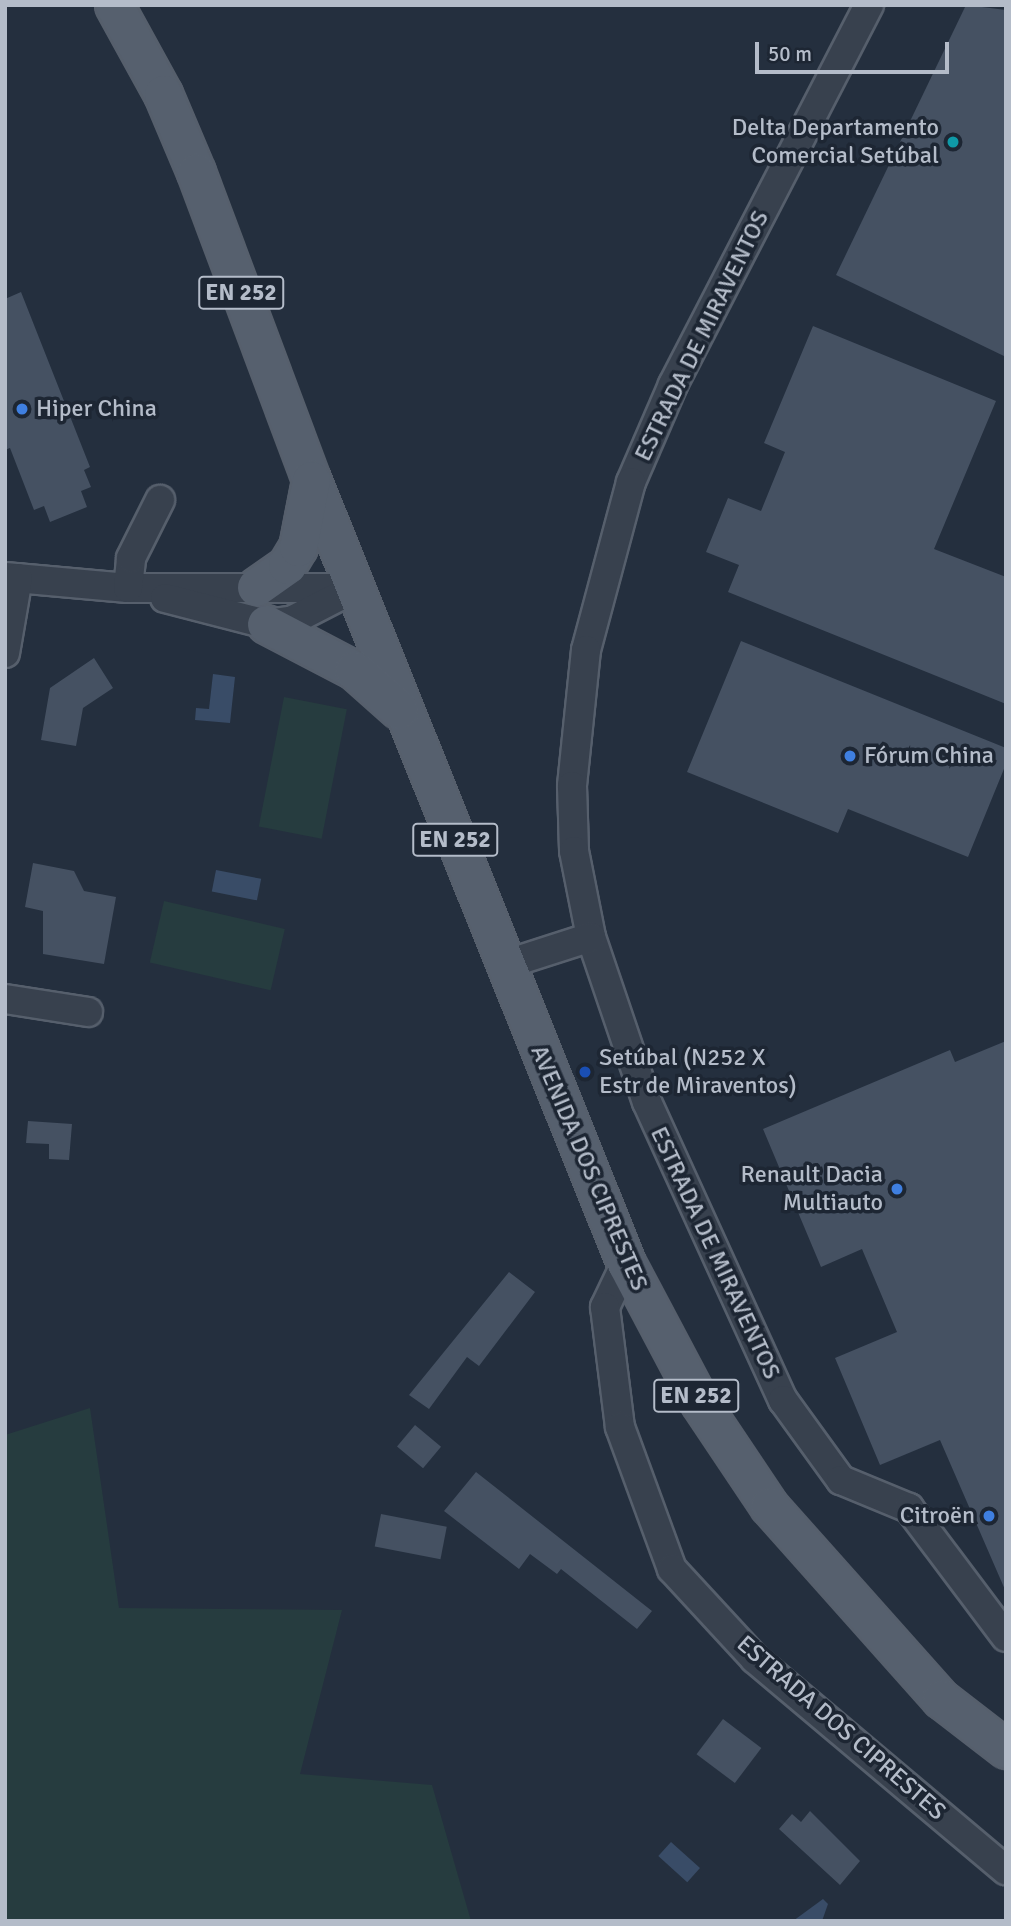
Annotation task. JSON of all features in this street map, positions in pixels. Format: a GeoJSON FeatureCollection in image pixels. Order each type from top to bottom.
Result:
{"type":"FeatureCollection","features":[{"type":"Feature","properties":{"kind":"main road","name":"EN 252"},"geometry":{"type":"LineString","coordinates":[[114,5],[187,150],[311,479],[504,965]]}},
{"type":"Feature","properties":{"kind":"main road"},"geometry":{"type":"LineString","coordinates":[[256,587],[287,565],[298,547],[311,479]]}},
{"type":"Feature","properties":{"kind":"main road"},"geometry":{"type":"LineString","coordinates":[[266,624],[354,670],[405,716]]}},
{"type":"Feature","properties":{"kind":"main road","name":"AVENIDA DOS CIPRESTES"},"geometry":{"type":"LineString","coordinates":[[504,965],[626,1263],[700,1403],[769,1506],[941,1699],[1006,1749]]}},
{"type":"Feature","properties":{"kind":"street","name":"ESTRADA DE MIRAVENTOS"},"geometry":{"type":"LineString","coordinates":[[869,5],[673,385],[613,540],[586,650],[572,786],[574,851],[590,937],[677,1175],[783,1400],[841,1480],[909,1508],[1006,1637]]}},
{"type":"Feature","properties":{"kind":"street"},"geometry":{"type":"LineString","coordinates":[[128,588],[131,558],[160,500]]}},
{"type":"Feature","properties":{"kind":"street"},"geometry":{"type":"LineString","coordinates":[[5,653],[12,578],[128,588],[354,588]]}},
{"type":"Feature","properties":{"kind":"street"},"geometry":{"type":"LineString","coordinates":[[128,588],[266,624],[293,620],[354,588]]}},
{"type":"Feature","properties":{"kind":"street"},"geometry":{"type":"LineString","coordinates":[[504,965],[590,937]]}},
{"type":"Feature","properties":{"kind":"street"},"geometry":{"type":"LineString","coordinates":[[5,999],[88,1012]]}},
{"type":"Feature","properties":{"kind":"street","name":"ESTRADA DOS CIPRESTES"},"geometry":{"type":"LineString","coordinates":[[626,1263],[605,1307],[620,1427],[672,1569],[755,1659],[1006,1870]]}},
{"type":"Feature","properties":{"kind":"green space"},"geometry":{"type":"Polygon","coordinates":[[[284,697],[347,709],[322,839],[259,827],[284,697]]]}},
{"type":"Feature","properties":{"kind":"green space"},"geometry":{"type":"Polygon","coordinates":[[[164,901],[285,929],[271,990],[150,962],[164,901]]]}},
{"type":"Feature","properties":{"kind":"green space"},"geometry":{"type":"Polygon","coordinates":[[[90,1408],[119,1608],[342,1610],[300,1774],[432,1785],[471,1921],[5,1921],[5,1435],[90,1408]]]}},
{"type":"Feature","properties":{"kind":"water"},"geometry":{"type":"Polygon","coordinates":[[[213,674],[235,677],[230,723],[195,720],[196,708],[209,709],[213,674]]]}},
{"type":"Feature","properties":{"kind":"water"},"geometry":{"type":"Polygon","coordinates":[[[216,870],[261,879],[257,900],[212,892],[216,870]]]}},
{"type":"Feature","properties":{"kind":"water"},"geometry":{"type":"Polygon","coordinates":[[[671,1842],[700,1868],[687,1882],[658,1856],[671,1842]]]}},
{"type":"Feature","properties":{"kind":"water"},"geometry":{"type":"Polygon","coordinates":[[[823,1899],[828,1904],[822,1921],[793,1921],[823,1899]]]}},
{"type":"Feature","properties":{"kind":"building","name":"Delta Departamento Comercial Setúbal"},"geometry":{"type":"Polygon","coordinates":[[[966,5],[1006,10],[1006,357],[836,275],[966,5]]]}},
{"type":"Feature","properties":{"kind":"building"},"geometry":{"type":"Polygon","coordinates":[[[21,292],[90,467],[84,470],[91,487],[81,491],[87,507],[50,522],[44,506],[34,510],[10,448],[5,450],[5,299],[21,292]]]}},
{"type":"Feature","properties":{"kind":"building"},"geometry":{"type":"Polygon","coordinates":[[[813,326],[996,401],[934,549],[1006,577],[1006,704],[728,592],[739,565],[706,552],[728,498],[761,511],[785,452],[764,443],[813,326]]]}},
{"type":"Feature","properties":{"kind":"building","name":"Fórum China"},"geometry":{"type":"Polygon","coordinates":[[[741,641],[1006,748],[1006,764],[968,857],[848,809],[838,833],[687,772],[741,641]]]}},
{"type":"Feature","properties":{"kind":"building"},"geometry":{"type":"Polygon","coordinates":[[[94,658],[113,688],[83,708],[76,746],[41,740],[50,688],[94,658]]]}},
{"type":"Feature","properties":{"kind":"building"},"geometry":{"type":"Polygon","coordinates":[[[33,863],[74,871],[84,891],[116,897],[104,964],[43,954],[43,911],[25,907],[33,863]]]}},
{"type":"Feature","properties":{"kind":"building","name":"Renault Dacia Multiauto"},"geometry":{"type":"Polygon","coordinates":[[[1006,1041],[1006,1592],[940,1440],[880,1465],[835,1358],[897,1332],[862,1249],[821,1267],[763,1129],[950,1050],[955,1062],[1006,1041]]]}},
{"type":"Feature","properties":{"kind":"building"},"geometry":{"type":"Polygon","coordinates":[[[28,1121],[72,1124],[69,1160],[49,1159],[49,1144],[26,1143],[28,1121]]]}},
{"type":"Feature","properties":{"kind":"building"},"geometry":{"type":"Polygon","coordinates":[[[509,1272],[535,1292],[479,1366],[467,1357],[429,1409],[409,1395],[509,1272]]]}},
{"type":"Feature","properties":{"kind":"building"},"geometry":{"type":"Polygon","coordinates":[[[415,1425],[441,1447],[423,1468],[397,1446],[415,1425]]]}},
{"type":"Feature","properties":{"kind":"building"},"geometry":{"type":"Polygon","coordinates":[[[476,1472],[652,1611],[637,1629],[561,1569],[557,1574],[530,1554],[519,1569],[444,1511],[476,1472]]]}},
{"type":"Feature","properties":{"kind":"building"},"geometry":{"type":"Polygon","coordinates":[[[381,1514],[447,1527],[440,1559],[375,1546],[381,1514]]]}},
{"type":"Feature","properties":{"kind":"building"},"geometry":{"type":"Polygon","coordinates":[[[723,1719],[761,1748],[735,1783],[697,1754],[723,1719]]]}},
{"type":"Feature","properties":{"kind":"building"},"geometry":{"type":"Polygon","coordinates":[[[810,1811],[860,1861],[840,1885],[779,1829],[792,1814],[801,1822],[810,1811]]]}},
{"type":"Feature","properties":{"kind":"place","name":"Delta Departamento Comercial Setúbal"},"geometry":{"type":"Point","coordinates":[953,142]}},
{"type":"Feature","properties":{"kind":"place","name":"Hiper China"},"geometry":{"type":"Point","coordinates":[22,409]}},
{"type":"Feature","properties":{"kind":"place","name":"Fórum China"},"geometry":{"type":"Point","coordinates":[850,756]}},
{"type":"Feature","properties":{"kind":"place","name":"Setúbal (N252 X Estr de Miraventos)"},"geometry":{"type":"Point","coordinates":[585,1072]}},
{"type":"Feature","properties":{"kind":"place","name":"Renault Dacia Multiauto"},"geometry":{"type":"Point","coordinates":[897,1189]}},
{"type":"Feature","properties":{"kind":"place","name":"Citroën"},"geometry":{"type":"Point","coordinates":[989,1516]}}]}
